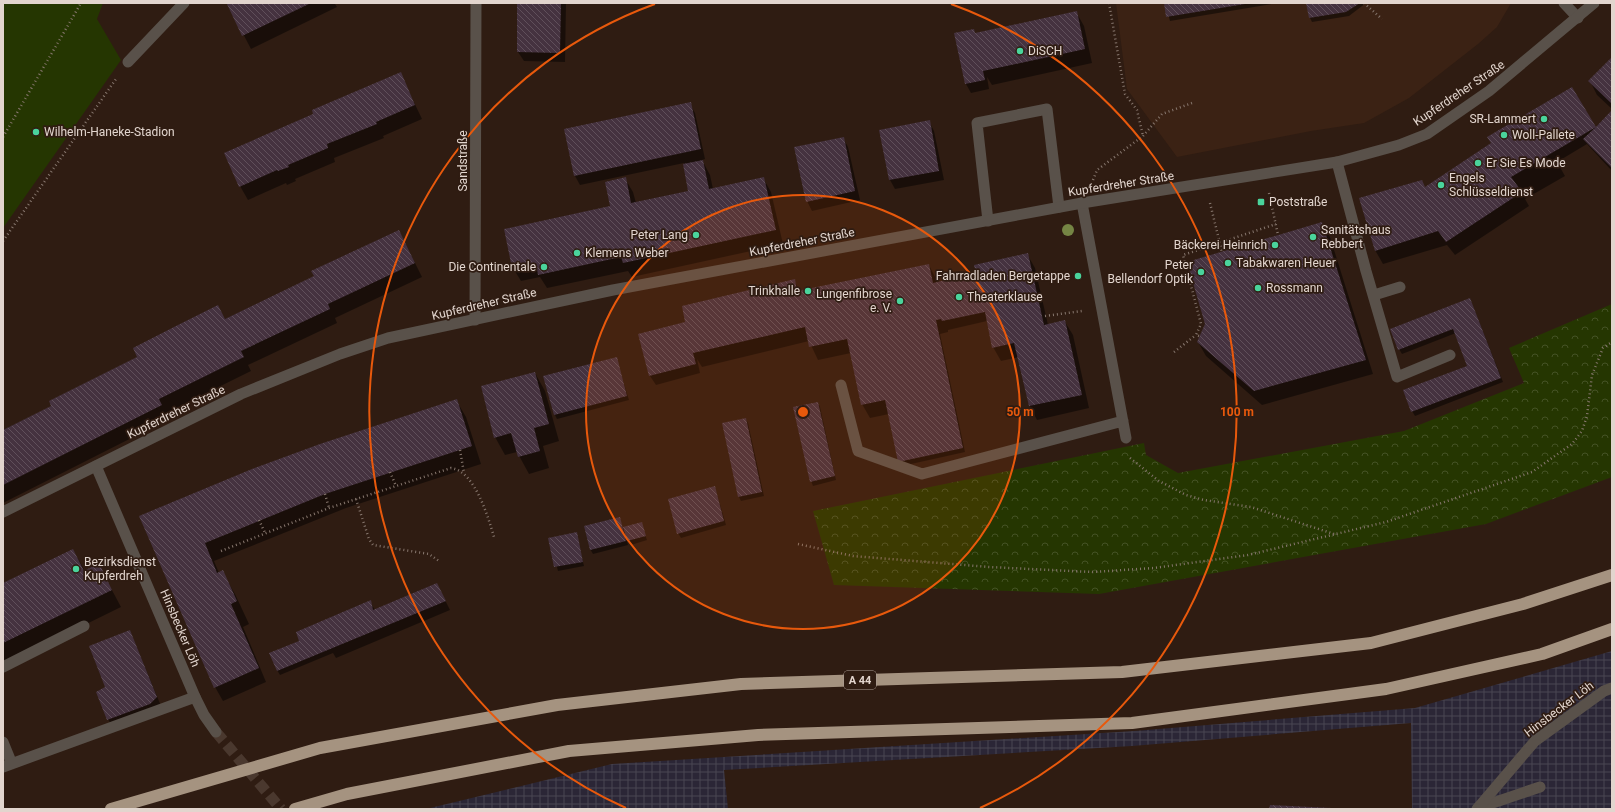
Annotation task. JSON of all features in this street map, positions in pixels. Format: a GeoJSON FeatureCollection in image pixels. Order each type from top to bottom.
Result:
{"type":"FeatureCollection","features":[{"type":"Feature","properties":{"kind":"highway","name":"A 44"},"geometry":{"type":"LineString","coordinates":[[111,809],[320,748],[557,705],[741,684],[1122,672],[1371,643],[1524,604],[1612,575]]}},
{"type":"Feature","properties":{"kind":"highway"},"geometry":{"type":"LineString","coordinates":[[295,809],[347,794],[569,751],[758,735],[1132,723],[1370,691],[1542,654],[1612,630]]}},
{"type":"Feature","properties":{"kind":"street"},"geometry":{"type":"LineString","coordinates":[[128,62],[184,3]]}},
{"type":"Feature","properties":{"kind":"street","name":"Sandstraße"},"geometry":{"type":"LineString","coordinates":[[475,320],[476,3]]}},
{"type":"Feature","properties":{"kind":"street"},"geometry":{"type":"LineString","coordinates":[[1564,3],[1578,18]]}},
{"type":"Feature","properties":{"kind":"street","name":"Kupferdreher Straße"},"geometry":{"type":"LineString","coordinates":[[3,512],[241,394],[340,354],[388,338],[613,290],[1059,207],[1337,162],[1399,145],[1427,134],[1489,92],[1594,3]]}},
{"type":"Feature","properties":{"kind":"street"},"geometry":{"type":"LineString","coordinates":[[988,221],[978,123],[1047,109],[1059,207]]}},
{"type":"Feature","properties":{"kind":"street"},"geometry":{"type":"LineString","coordinates":[[1337,162],[1397,377],[1450,355]]}},
{"type":"Feature","properties":{"kind":"street"},"geometry":{"type":"LineString","coordinates":[[1082,203],[1126,438]]}},
{"type":"Feature","properties":{"kind":"street"},"geometry":{"type":"LineString","coordinates":[[1374,295],[1400,287]]}},
{"type":"Feature","properties":{"kind":"street"},"geometry":{"type":"LineString","coordinates":[[841,385],[858,451],[922,474],[1123,421]]}},
{"type":"Feature","properties":{"kind":"street","name":"Hinsbecker Löh"},"geometry":{"type":"LineString","coordinates":[[96,466],[195,697],[204,715],[216,732]]}},
{"type":"Feature","properties":{"kind":"street"},"geometry":{"type":"LineString","coordinates":[[3,667],[84,626]]}},
{"type":"Feature","properties":{"kind":"street","name":"Hinsbecker Löh"},"geometry":{"type":"LineString","coordinates":[[1477,809],[1535,741],[1604,691],[1612,688]]}},
{"type":"Feature","properties":{"kind":"street"},"geometry":{"type":"LineString","coordinates":[[3,742],[7,766],[195,697]]}},
{"type":"Feature","properties":{"kind":"street"},"geometry":{"type":"LineString","coordinates":[[1477,809],[1540,787]]}},
{"type":"Feature","properties":{"kind":"path"},"geometry":{"type":"LineString","coordinates":[[3,137],[81,3]]}},
{"type":"Feature","properties":{"kind":"path"},"geometry":{"type":"LineString","coordinates":[[1109,3],[1125,94],[1138,110],[1143,136]]}},
{"type":"Feature","properties":{"kind":"path"},"geometry":{"type":"LineString","coordinates":[[1364,3],[1382,19]]}},
{"type":"Feature","properties":{"kind":"path"},"geometry":{"type":"LineString","coordinates":[[3,241],[128,62]]}},
{"type":"Feature","properties":{"kind":"path"},"geometry":{"type":"LineString","coordinates":[[1097,170],[1143,136],[1162,114],[1192,103]]}},
{"type":"Feature","properties":{"kind":"path"},"geometry":{"type":"LineString","coordinates":[[1265,173],[1278,235]]}},
{"type":"Feature","properties":{"kind":"path"},"geometry":{"type":"LineString","coordinates":[[1205,183],[1222,252]]}},
{"type":"Feature","properties":{"kind":"path"},"geometry":{"type":"LineString","coordinates":[[1174,352],[1197,335],[1201,324],[1183,255],[1220,241],[1276,224]]}},
{"type":"Feature","properties":{"kind":"path"},"geometry":{"type":"LineString","coordinates":[[1045,316],[1102,308]]}},
{"type":"Feature","properties":{"kind":"path"},"geometry":{"type":"LineString","coordinates":[[798,544],[853,556],[997,568],[1092,572],[1154,568],[1248,556],[1386,522],[1532,472],[1572,444],[1582,431],[1587,416],[1592,375],[1603,348],[1612,342]]}},
{"type":"Feature","properties":{"kind":"path"},"geometry":{"type":"LineString","coordinates":[[1126,438],[1128,456],[1149,474],[1171,489],[1204,500],[1251,507],[1334,534]]}},
{"type":"Feature","properties":{"kind":"path"},"geometry":{"type":"LineString","coordinates":[[460,450],[464,474]]}},
{"type":"Feature","properties":{"kind":"path"},"geometry":{"type":"LineString","coordinates":[[221,551],[329,508],[451,468],[457,469],[464,474],[478,494],[494,537]]}},
{"type":"Feature","properties":{"kind":"path"},"geometry":{"type":"LineString","coordinates":[[390,472],[396,486]]}},
{"type":"Feature","properties":{"kind":"path"},"geometry":{"type":"LineString","coordinates":[[325,494],[329,508]]}},
{"type":"Feature","properties":{"kind":"path"},"geometry":{"type":"LineString","coordinates":[[356,499],[369,539],[373,545],[429,554],[439,561]]}},
{"type":"Feature","properties":{"kind":"path"},"geometry":{"type":"LineString","coordinates":[[259,520],[265,533]]}},
{"type":"Feature","properties":{"kind":"shaded area"},"geometry":{"type":"Polygon","coordinates":[[[1116,3],[1511,3],[1497,27],[1478,44],[1409,98],[1364,123],[1311,131],[1177,157],[1127,89],[1116,3]]]}},
{"type":"Feature","properties":{"kind":"shaded area"},"geometry":{"type":"Polygon","coordinates":[[[1612,651],[1612,809],[1412,809],[1411,723],[1132,746],[724,770],[728,809],[426,809],[612,764],[1134,731],[1415,708],[1612,651]]]}},
{"type":"Feature","properties":{"kind":"green space","name":"Wilhelm-Haneke-Stadion"},"geometry":{"type":"Polygon","coordinates":[[[3,3],[103,3],[97,19],[121,60],[3,228],[3,3]]]}},
{"type":"Feature","properties":{"kind":"green space"},"geometry":{"type":"Polygon","coordinates":[[[1612,304],[1612,477],[1486,524],[1099,594],[834,585],[813,511],[1144,443],[1146,455],[1178,473],[1404,431],[1524,383],[1509,348],[1612,304]]]}},
{"type":"Feature","properties":{"kind":"building"},"geometry":{"type":"Polygon","coordinates":[[[311,3],[242,36],[227,4],[311,3]]]}},
{"type":"Feature","properties":{"kind":"building"},"geometry":{"type":"Polygon","coordinates":[[[517,3],[561,3],[560,53],[517,52],[517,3]]]}},
{"type":"Feature","properties":{"kind":"building"},"geometry":{"type":"Polygon","coordinates":[[[1164,3],[1245,3],[1245,4],[1166,17],[1164,3]]]}},
{"type":"Feature","properties":{"kind":"building"},"geometry":{"type":"Polygon","coordinates":[[[1306,3],[1360,3],[1346,12],[1309,18],[1306,3]]]}},
{"type":"Feature","properties":{"kind":"building"},"geometry":{"type":"Polygon","coordinates":[[[1077,11],[1085,49],[983,71],[985,80],[965,84],[954,33],[974,29],[975,33],[1077,11]]]}},
{"type":"Feature","properties":{"kind":"building"},"geometry":{"type":"Polygon","coordinates":[[[1612,57],[1612,104],[1588,81],[1612,57]]]}},
{"type":"Feature","properties":{"kind":"building"},"geometry":{"type":"Polygon","coordinates":[[[401,72],[415,105],[376,122],[377,124],[327,144],[328,148],[288,165],[289,167],[278,171],[277,170],[239,187],[224,153],[313,114],[312,110],[401,72]]]}},
{"type":"Feature","properties":{"kind":"building"},"geometry":{"type":"Polygon","coordinates":[[[1572,87],[1596,127],[1511,177],[1522,192],[1446,242],[1438,231],[1375,251],[1359,198],[1422,180],[1425,187],[1491,143],[1487,137],[1572,87]]]}},
{"type":"Feature","properties":{"kind":"building"},"geometry":{"type":"Polygon","coordinates":[[[691,102],[701,149],[574,176],[564,129],[691,102]]]}},
{"type":"Feature","properties":{"kind":"building"},"geometry":{"type":"Polygon","coordinates":[[[1612,110],[1612,168],[1583,139],[1612,110]]]}},
{"type":"Feature","properties":{"kind":"building"},"geometry":{"type":"Polygon","coordinates":[[[930,120],[939,171],[889,180],[879,130],[930,120]]]}},
{"type":"Feature","properties":{"kind":"building"},"geometry":{"type":"Polygon","coordinates":[[[844,137],[855,191],[806,202],[794,147],[844,137]]]}},
{"type":"Feature","properties":{"kind":"building"},"geometry":{"type":"Polygon","coordinates":[[[703,160],[709,189],[764,177],[776,230],[623,263],[621,257],[538,275],[536,263],[512,268],[504,229],[610,206],[605,182],[626,177],[631,203],[688,191],[683,164],[703,160]]]}},
{"type":"Feature","properties":{"kind":"building"},"geometry":{"type":"Polygon","coordinates":[[[1322,222],[1366,360],[1254,391],[1197,342],[1205,324],[1187,262],[1322,222]]]}},
{"type":"Feature","properties":{"kind":"building"},"geometry":{"type":"Polygon","coordinates":[[[399,230],[415,263],[328,304],[330,309],[241,351],[244,357],[159,399],[162,405],[3,485],[3,430],[51,406],[49,401],[137,357],[133,348],[174,327],[218,305],[225,319],[314,276],[311,271],[399,230]]]}},
{"type":"Feature","properties":{"kind":"building"},"geometry":{"type":"Polygon","coordinates":[[[1028,253],[1044,325],[1065,320],[1082,395],[1029,406],[1014,343],[992,348],[985,312],[942,321],[941,319],[936,320],[963,448],[898,462],[885,400],[861,405],[847,339],[809,347],[805,327],[693,353],[696,364],[649,376],[638,334],[685,322],[682,306],[795,279],[797,291],[929,264],[933,283],[976,273],[974,265],[1028,253]]]}},
{"type":"Feature","properties":{"kind":"building"},"geometry":{"type":"Polygon","coordinates":[[[1470,298],[1501,378],[1411,412],[1403,390],[1467,366],[1453,329],[1398,350],[1390,329],[1470,298]]]}},
{"type":"Feature","properties":{"kind":"building"},"geometry":{"type":"Polygon","coordinates":[[[617,357],[627,396],[554,415],[543,376],[617,357]]]}},
{"type":"Feature","properties":{"kind":"building"},"geometry":{"type":"Polygon","coordinates":[[[535,372],[549,424],[534,428],[540,451],[518,457],[511,433],[494,438],[481,386],[535,372]]]}},
{"type":"Feature","properties":{"kind":"building"},"geometry":{"type":"Polygon","coordinates":[[[457,399],[472,446],[325,494],[205,543],[217,573],[223,570],[237,601],[231,604],[259,668],[214,688],[139,516],[252,469],[320,444],[457,399]]]}},
{"type":"Feature","properties":{"kind":"building"},"geometry":{"type":"Polygon","coordinates":[[[818,402],[835,476],[810,482],[793,407],[818,402]]]}},
{"type":"Feature","properties":{"kind":"building"},"geometry":{"type":"Polygon","coordinates":[[[746,418],[762,492],[738,497],[722,423],[746,418]]]}},
{"type":"Feature","properties":{"kind":"building"},"geometry":{"type":"Polygon","coordinates":[[[715,486],[724,521],[677,534],[668,499],[715,486]]]}},
{"type":"Feature","properties":{"kind":"building"},"geometry":{"type":"Polygon","coordinates":[[[620,517],[626,541],[590,550],[584,526],[620,517]]]}},
{"type":"Feature","properties":{"kind":"building"},"geometry":{"type":"Polygon","coordinates":[[[642,522],[646,536],[627,541],[623,527],[642,522]]]}},
{"type":"Feature","properties":{"kind":"building"},"geometry":{"type":"Polygon","coordinates":[[[577,532],[583,562],[554,567],[548,538],[577,532]]]}},
{"type":"Feature","properties":{"kind":"building"},"geometry":{"type":"Polygon","coordinates":[[[73,549],[84,571],[99,563],[112,590],[3,643],[3,583],[73,549]]]}},
{"type":"Feature","properties":{"kind":"building"},"geometry":{"type":"Polygon","coordinates":[[[437,583],[446,601],[277,671],[269,653],[299,641],[296,632],[371,600],[373,610],[437,583]]]}},
{"type":"Feature","properties":{"kind":"building"},"geometry":{"type":"Polygon","coordinates":[[[130,630],[157,697],[150,704],[107,720],[96,692],[105,687],[89,646],[130,630]]]}},
{"type":"Feature","properties":{"kind":"building"},"geometry":{"type":"Polygon","coordinates":[[[1270,805],[1332,808],[1332,809],[1269,809],[1270,805]]]}},
{"type":"Feature","properties":{"kind":"tunnel"},"geometry":{"type":"LineString","coordinates":[[216,732],[281,809]]}},
{"type":"Feature","properties":{"kind":"place","name":"DiSCH"},"geometry":{"type":"Point","coordinates":[1020,51]}},
{"type":"Feature","properties":{"kind":"place","name":"SR-Lammert"},"geometry":{"type":"Point","coordinates":[1544,119]}},
{"type":"Feature","properties":{"kind":"place","name":"Wilhelm-Haneke-Stadion"},"geometry":{"type":"Point","coordinates":[36,132]}},
{"type":"Feature","properties":{"kind":"place","name":"Woll-Pallete"},"geometry":{"type":"Point","coordinates":[1504,135]}},
{"type":"Feature","properties":{"kind":"place","name":"Er Sie Es Mode"},"geometry":{"type":"Point","coordinates":[1478,163]}},
{"type":"Feature","properties":{"kind":"place","name":"Engels Schlüsseldienst"},"geometry":{"type":"Point","coordinates":[1441,185]}},
{"type":"Feature","properties":{"kind":"place","name":"Poststraße"},"geometry":{"type":"Point","coordinates":[1261,202]}},
{"type":"Feature","properties":{"kind":"place","name":"Peter Lang"},"geometry":{"type":"Point","coordinates":[696,235]}},
{"type":"Feature","properties":{"kind":"place","name":"Sanitätshaus Rebbert"},"geometry":{"type":"Point","coordinates":[1313,237]}},
{"type":"Feature","properties":{"kind":"place","name":"Bäckerei Heinrich"},"geometry":{"type":"Point","coordinates":[1275,245]}},
{"type":"Feature","properties":{"kind":"place","name":"Klemens Weber"},"geometry":{"type":"Point","coordinates":[577,253]}},
{"type":"Feature","properties":{"kind":"place","name":"Tabakwaren Heuer"},"geometry":{"type":"Point","coordinates":[1228,263]}},
{"type":"Feature","properties":{"kind":"place","name":"Die Continentale"},"geometry":{"type":"Point","coordinates":[544,267]}},
{"type":"Feature","properties":{"kind":"place","name":"Peter Bellendorf Optik"},"geometry":{"type":"Point","coordinates":[1201,272]}},
{"type":"Feature","properties":{"kind":"place","name":"Fahrradladen Bergetappe"},"geometry":{"type":"Point","coordinates":[1078,276]}},
{"type":"Feature","properties":{"kind":"place","name":"Rossmann"},"geometry":{"type":"Point","coordinates":[1258,288]}},
{"type":"Feature","properties":{"kind":"place","name":"Trinkhalle"},"geometry":{"type":"Point","coordinates":[808,291]}},
{"type":"Feature","properties":{"kind":"place","name":"Theaterklause"},"geometry":{"type":"Point","coordinates":[959,297]}},
{"type":"Feature","properties":{"kind":"place","name":"Lungenfibrose e. V."},"geometry":{"type":"Point","coordinates":[900,301]}},
{"type":"Feature","properties":{"kind":"place","name":"Bezirksdienst Kupferdreh"},"geometry":{"type":"Point","coordinates":[76,569]}}]}
